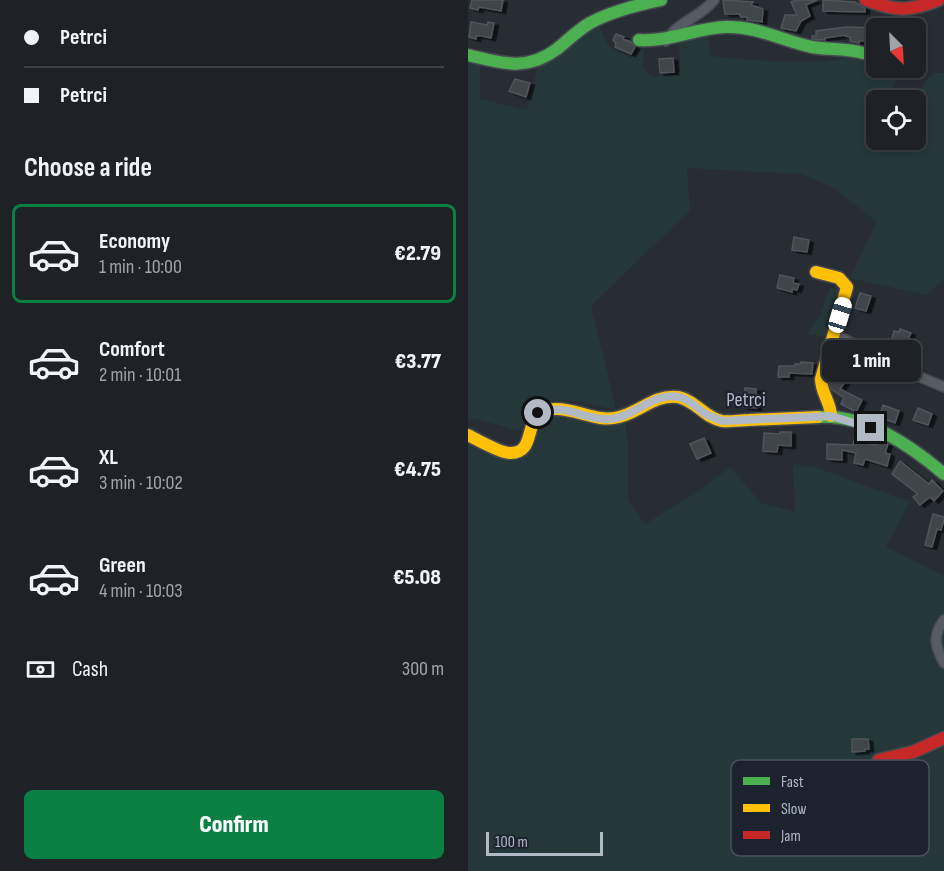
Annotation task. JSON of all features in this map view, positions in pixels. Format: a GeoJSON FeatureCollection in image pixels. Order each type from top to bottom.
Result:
{"type":"FeatureCollection","features":[{"type":"Feature","properties":{"kind":"street"},"geometry":{"type":"LineString","coordinates":[[468,55],[523,64],[555,51],[588,24],[613,12],[661,0]]}},
{"type":"Feature","properties":{"kind":"street"},"geometry":{"type":"LineString","coordinates":[[666,41],[670,35],[706,9],[714,0]]}},
{"type":"Feature","properties":{"kind":"street"},"geometry":{"type":"LineString","coordinates":[[866,0],[899,10],[915,9],[938,0]]}},
{"type":"Feature","properties":{"kind":"street"},"geometry":{"type":"LineString","coordinates":[[639,40],[666,41],[706,29],[743,27],[764,31],[816,48],[843,47],[862,53]]}},
{"type":"Feature","properties":{"kind":"street"},"geometry":{"type":"LineString","coordinates":[[816,272],[834,275],[846,283],[846,296],[824,365],[820,387],[832,410],[831,416]]}},
{"type":"Feature","properties":{"kind":"street"},"geometry":{"type":"LineString","coordinates":[[834,334],[913,375],[944,387]]}},
{"type":"Feature","properties":{"kind":"street","name":"Petrci"},"geometry":{"type":"LineString","coordinates":[[468,435],[508,453],[520,451],[527,444],[532,420],[538,413],[550,408],[608,419],[623,416],[655,398],[669,396],[681,397],[708,416],[723,421],[831,416],[859,423],[899,440],[922,455],[944,474]]}},
{"type":"Feature","properties":{"kind":"street"},"geometry":{"type":"LineString","coordinates":[[944,620],[937,629],[936,648],[944,663]]}},
{"type":"Feature","properties":{"kind":"street"},"geometry":{"type":"LineString","coordinates":[[879,760],[900,757],[931,747],[944,738]]}},
{"type":"Feature","properties":{"kind":"shaded area"},"geometry":{"type":"Polygon","coordinates":[[[598,25],[608,46],[630,58],[643,49],[643,67],[653,77],[680,72],[679,41],[707,34],[711,56],[807,62],[839,60],[841,51],[845,50],[866,59],[866,78],[897,78],[891,90],[866,90],[866,150],[926,150],[926,90],[922,90],[933,73],[944,73],[944,279],[926,295],[850,278],[877,222],[835,189],[803,174],[687,168],[690,210],[591,306],[616,410],[574,401],[550,402],[529,417],[519,431],[477,419],[468,419],[468,63],[480,64],[480,99],[527,110],[537,68],[598,25]]]}},
{"type":"Feature","properties":{"kind":"shaded area"},"geometry":{"type":"Polygon","coordinates":[[[830,288],[843,290],[828,337],[807,334],[820,315],[830,288]]]}},
{"type":"Feature","properties":{"kind":"shaded area"},"geometry":{"type":"Polygon","coordinates":[[[575,415],[625,419],[628,448],[628,500],[645,524],[699,491],[730,467],[761,503],[795,512],[793,464],[817,468],[910,502],[886,547],[944,576],[944,871],[468,871],[468,440],[493,453],[525,457],[547,416],[575,415]]]}},
{"type":"Feature","properties":{"kind":"building"},"geometry":{"type":"Polygon","coordinates":[[[472,0],[503,0],[501,11],[479,7],[478,10],[470,8],[472,0]]]}},
{"type":"Feature","properties":{"kind":"building"},"geometry":{"type":"Polygon","coordinates":[[[723,0],[753,2],[751,5],[763,9],[762,22],[747,20],[747,17],[741,17],[739,14],[725,14],[723,0]]]}},
{"type":"Feature","properties":{"kind":"building"},"geometry":{"type":"Polygon","coordinates":[[[817,0],[806,5],[810,16],[801,21],[796,31],[781,28],[785,15],[797,15],[791,2],[817,0]]]}},
{"type":"Feature","properties":{"kind":"building"},"geometry":{"type":"Polygon","coordinates":[[[823,0],[855,2],[865,8],[865,12],[823,11],[823,0]]]}},
{"type":"Feature","properties":{"kind":"building"},"geometry":{"type":"Polygon","coordinates":[[[471,22],[487,25],[488,22],[494,23],[491,38],[469,37],[471,22]]]}},
{"type":"Feature","properties":{"kind":"building"},"geometry":{"type":"Polygon","coordinates":[[[846,27],[866,28],[866,41],[859,41],[859,43],[850,41],[850,37],[845,35],[825,38],[825,40],[812,39],[812,36],[816,36],[816,31],[846,27]]]}},
{"type":"Feature","properties":{"kind":"building"},"geometry":{"type":"Polygon","coordinates":[[[616,34],[624,37],[623,39],[631,42],[635,47],[631,54],[615,47],[616,43],[613,40],[616,34]]]}},
{"type":"Feature","properties":{"kind":"building"},"geometry":{"type":"Polygon","coordinates":[[[673,58],[674,72],[660,73],[659,59],[673,58]]]}},
{"type":"Feature","properties":{"kind":"building"},"geometry":{"type":"Polygon","coordinates":[[[515,79],[530,83],[526,97],[509,91],[515,79]]]}},
{"type":"Feature","properties":{"kind":"building"},"geometry":{"type":"Polygon","coordinates":[[[794,237],[809,240],[807,252],[792,250],[794,237]]]}},
{"type":"Feature","properties":{"kind":"building"},"geometry":{"type":"Polygon","coordinates":[[[780,275],[794,278],[793,283],[799,284],[797,290],[792,289],[792,292],[777,288],[780,275]]]}},
{"type":"Feature","properties":{"kind":"building"},"geometry":{"type":"Polygon","coordinates":[[[860,293],[871,296],[866,311],[855,308],[860,293]]]}},
{"type":"Feature","properties":{"kind":"building"},"geometry":{"type":"Polygon","coordinates":[[[900,329],[911,333],[902,352],[889,349],[894,331],[899,332],[900,329]]]}},
{"type":"Feature","properties":{"kind":"building"},"geometry":{"type":"Polygon","coordinates":[[[840,352],[856,357],[852,368],[837,363],[840,352]]]}},
{"type":"Feature","properties":{"kind":"building"},"geometry":{"type":"Polygon","coordinates":[[[801,362],[813,363],[812,374],[789,373],[789,377],[778,377],[779,366],[795,366],[801,362]]]}},
{"type":"Feature","properties":{"kind":"building"},"geometry":{"type":"Polygon","coordinates":[[[835,375],[845,382],[840,389],[862,400],[856,412],[841,404],[844,398],[831,389],[829,384],[835,375]]]}},
{"type":"Feature","properties":{"kind":"building"},"geometry":{"type":"Polygon","coordinates":[[[745,388],[756,389],[757,408],[744,407],[745,388]]]}},
{"type":"Feature","properties":{"kind":"building"},"geometry":{"type":"Polygon","coordinates":[[[883,405],[899,411],[895,423],[879,417],[883,405]]]}},
{"type":"Feature","properties":{"kind":"building"},"geometry":{"type":"Polygon","coordinates":[[[918,408],[932,414],[928,425],[913,420],[918,408]]]}},
{"type":"Feature","properties":{"kind":"building"},"geometry":{"type":"Polygon","coordinates":[[[780,432],[791,432],[791,446],[778,445],[777,452],[763,451],[764,433],[780,434],[780,432]]]}},
{"type":"Feature","properties":{"kind":"building"},"geometry":{"type":"Polygon","coordinates":[[[704,438],[711,453],[697,459],[690,444],[704,438]]]}},
{"type":"Feature","properties":{"kind":"building"},"geometry":{"type":"Polygon","coordinates":[[[854,440],[876,445],[877,440],[888,444],[885,453],[890,454],[887,466],[865,459],[863,465],[854,463],[856,453],[842,450],[842,460],[827,459],[827,444],[853,445],[854,440]]]}},
{"type":"Feature","properties":{"kind":"building"},"geometry":{"type":"Polygon","coordinates":[[[900,461],[929,484],[932,480],[943,491],[934,501],[930,497],[920,505],[913,497],[918,494],[892,474],[900,461]]]}},
{"type":"Feature","properties":{"kind":"building"},"geometry":{"type":"Polygon","coordinates":[[[933,514],[944,517],[944,520],[941,530],[937,529],[932,547],[925,545],[933,514]]]}},
{"type":"Feature","properties":{"kind":"building"},"geometry":{"type":"Polygon","coordinates":[[[852,739],[868,739],[869,749],[852,752],[852,739]]]}},
{"type":"Feature","properties":{"kind":"traffic: fast"},"geometry":{"type":"LineString","coordinates":[[468,55],[514,64],[535,61],[557,49],[581,29],[598,19],[661,0]]}},
{"type":"Feature","properties":{"kind":"traffic: fast"},"geometry":{"type":"LineString","coordinates":[[639,40],[661,39],[715,28],[737,27],[759,31],[812,47],[863,53]]}},
{"type":"Feature","properties":{"kind":"traffic: fast"},"geometry":{"type":"LineString","coordinates":[[818,417],[836,417],[870,426],[902,442],[944,474]]}},
{"type":"Feature","properties":{"kind":"traffic: slow"},"geometry":{"type":"LineString","coordinates":[[816,272],[839,278],[847,287],[821,379],[831,416]]}},
{"type":"Feature","properties":{"kind":"traffic: slow"},"geometry":{"type":"LineString","coordinates":[[468,435],[495,449],[510,453],[519,451],[525,446],[533,423],[544,411],[556,409],[611,418],[627,415],[662,398],[670,397],[684,399],[722,421],[818,417]]}},
{"type":"Feature","properties":{"kind":"traffic: jam"},"geometry":{"type":"LineString","coordinates":[[866,0],[902,9],[919,7],[938,0]]}},
{"type":"Feature","properties":{"kind":"traffic: jam"},"geometry":{"type":"LineString","coordinates":[[879,760],[913,752],[944,738]]}},
{"type":"Feature","properties":{"kind":"route"},"geometry":{"type":"LineString","coordinates":[[538,413],[550,408],[608,419],[623,416],[655,398],[669,396],[681,397],[708,416],[723,421],[831,416],[871,428]]}}]}
